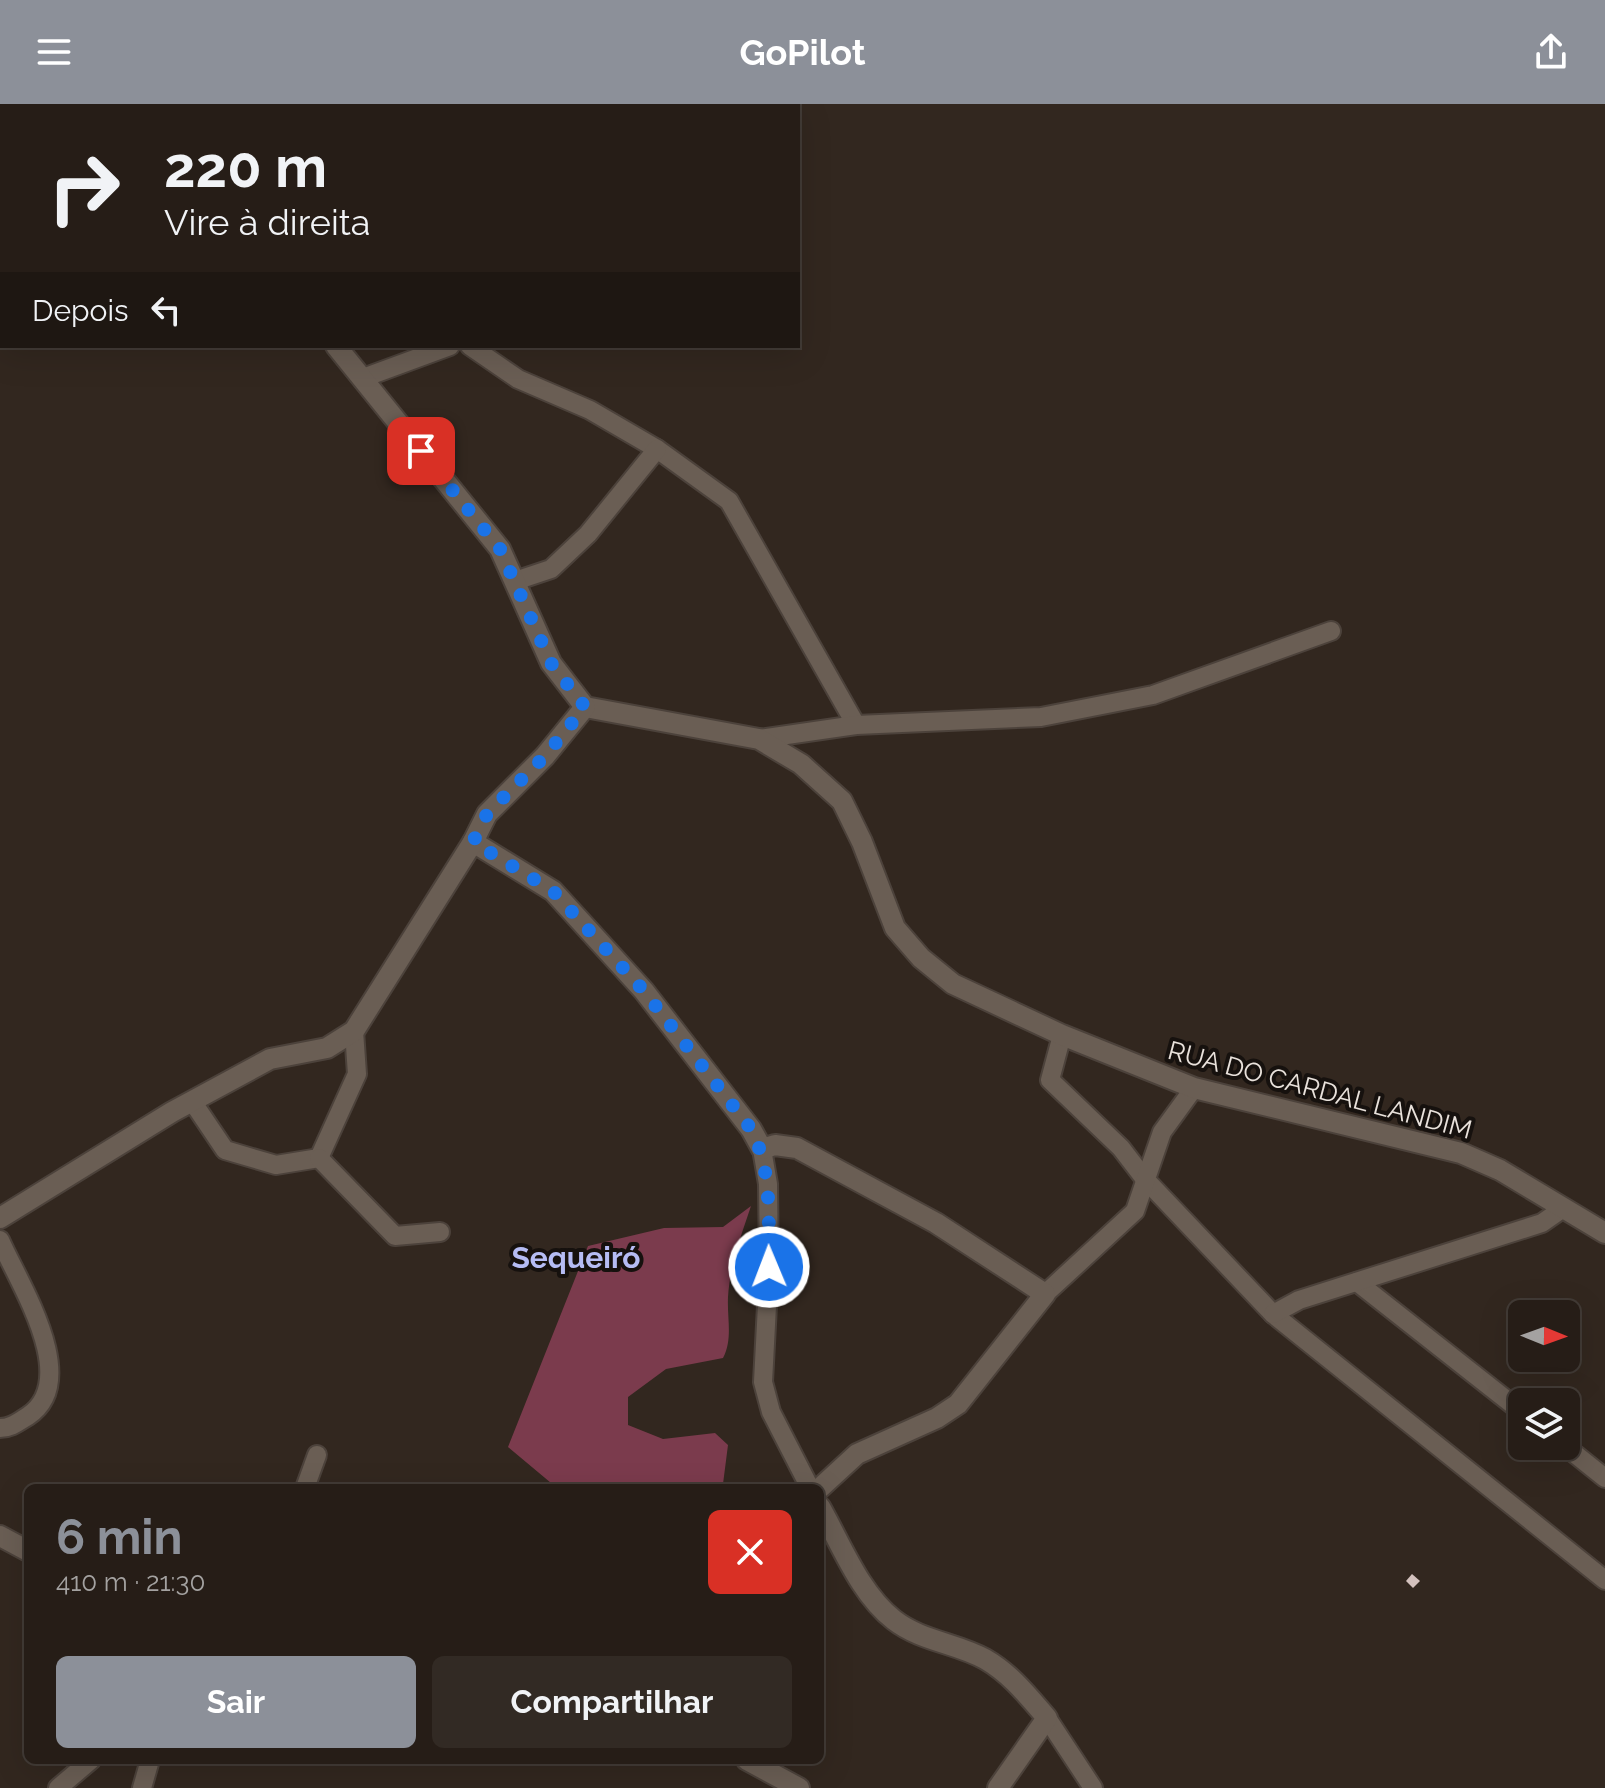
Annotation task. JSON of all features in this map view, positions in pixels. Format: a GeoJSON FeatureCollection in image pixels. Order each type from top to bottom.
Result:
{"type":"FeatureCollection","features":[{"type":"Feature","properties":{"kind":"street"},"geometry":{"type":"LineString","coordinates":[[0,1218],[192,1101],[270,1059],[327,1048],[354,1031],[473,842],[487,814],[545,756],[585,707],[551,663],[500,549],[338,348]]}},
{"type":"Feature","properties":{"kind":"street"},"geometry":{"type":"LineString","coordinates":[[363,378],[445,348]]}},
{"type":"Feature","properties":{"kind":"street"},"geometry":{"type":"LineString","coordinates":[[473,348],[518,379],[590,410],[657,449],[729,501],[856,725]]}},
{"type":"Feature","properties":{"kind":"street"},"geometry":{"type":"LineString","coordinates":[[515,581],[551,569],[560,561],[588,534],[657,449]]}},
{"type":"Feature","properties":{"kind":"street"},"geometry":{"type":"LineString","coordinates":[[759,739],[856,725],[1041,717],[1153,695],[1331,631]]}},
{"type":"Feature","properties":{"kind":"street","name":"RUA DO CARDAL LANDIM"},"geometry":{"type":"LineString","coordinates":[[585,707],[759,739],[801,764],[842,801],[862,842],[895,928],[921,958],[953,984],[1062,1035],[1194,1088],[1461,1153],[1500,1170],[1605,1233]]}},
{"type":"Feature","properties":{"kind":"street"},"geometry":{"type":"LineString","coordinates":[[473,842],[553,891],[644,991],[751,1129],[762,1149],[768,1184],[769,1267],[763,1382],[771,1412],[808,1484]]}},
{"type":"Feature","properties":{"kind":"street"},"geometry":{"type":"LineString","coordinates":[[319,1158],[357,1074],[354,1031]]}},
{"type":"Feature","properties":{"kind":"street"},"geometry":{"type":"LineString","coordinates":[[1062,1035],[1050,1080],[1121,1148],[1144,1178],[1273,1314],[1605,1580]]}},
{"type":"Feature","properties":{"kind":"street"},"geometry":{"type":"LineString","coordinates":[[824,1484],[857,1454],[937,1418],[958,1404],[1045,1294],[1135,1211],[1162,1132],[1194,1088]]}},
{"type":"Feature","properties":{"kind":"street"},"geometry":{"type":"LineString","coordinates":[[192,1101],[225,1150],[276,1165],[319,1158]]}},
{"type":"Feature","properties":{"kind":"street"},"geometry":{"type":"LineString","coordinates":[[762,1149],[775,1145],[797,1148],[936,1223],[1045,1294]]}},
{"type":"Feature","properties":{"kind":"street"},"geometry":{"type":"LineString","coordinates":[[319,1158],[395,1236],[440,1232]]}},
{"type":"Feature","properties":{"kind":"street"},"geometry":{"type":"LineString","coordinates":[[1273,1314],[1299,1300],[1542,1223],[1562,1209]]}},
{"type":"Feature","properties":{"kind":"street"},"geometry":{"type":"LineString","coordinates":[[0,1240],[48,1348],[50,1384],[36,1410],[9,1428],[0,1428]]}},
{"type":"Feature","properties":{"kind":"street"},"geometry":{"type":"LineString","coordinates":[[1357,1282],[1508,1401]]}},
{"type":"Feature","properties":{"kind":"street"},"geometry":{"type":"LineString","coordinates":[[306,1484],[317,1455]]}},
{"type":"Feature","properties":{"kind":"street"},"geometry":{"type":"LineString","coordinates":[[1580,1458],[1605,1478]]}},
{"type":"Feature","properties":{"kind":"street"},"geometry":{"type":"LineString","coordinates":[[824,1514],[870,1594],[894,1620],[926,1638],[983,1658],[1012,1678],[1047,1718],[1093,1788]]}},
{"type":"Feature","properties":{"kind":"street"},"geometry":{"type":"LineString","coordinates":[[0,1536],[24,1549]]}},
{"type":"Feature","properties":{"kind":"street"},"geometry":{"type":"LineString","coordinates":[[998,1788],[1047,1718]]}},
{"type":"Feature","properties":{"kind":"street"},"geometry":{"type":"LineString","coordinates":[[58,1788],[86,1764]]}},
{"type":"Feature","properties":{"kind":"street"},"geometry":{"type":"LineString","coordinates":[[142,1788],[149,1764]]}},
{"type":"Feature","properties":{"kind":"street"},"geometry":{"type":"LineString","coordinates":[[754,1764],[799,1788]]}},
{"type":"Feature","properties":{"kind":"shaded area"},"geometry":{"type":"Polygon","coordinates":[[[751,1206],[731,1274],[729,1336],[723,1358],[666,1369],[628,1397],[628,1425],[663,1439],[715,1433],[728,1445],[723,1484],[552,1484],[508,1447],[588,1246],[664,1228],[723,1227],[751,1206]]]}},
{"type":"Feature","properties":{"kind":"building"},"geometry":{"type":"Polygon","coordinates":[[[1412,1574],[1420,1581],[1413,1588],[1406,1581],[1412,1574]]]}},
{"type":"Feature","properties":{"kind":"district","name":"Sequeiró"},"geometry":{"type":"Point","coordinates":[576,1258]}},
{"type":"Feature","properties":{"kind":"route"},"geometry":{"type":"LineString","coordinates":[[421,451],[500,549],[551,663],[585,707],[545,756],[487,814],[473,842],[553,891],[644,991],[751,1129],[762,1149],[768,1184],[769,1267]]}}]}
